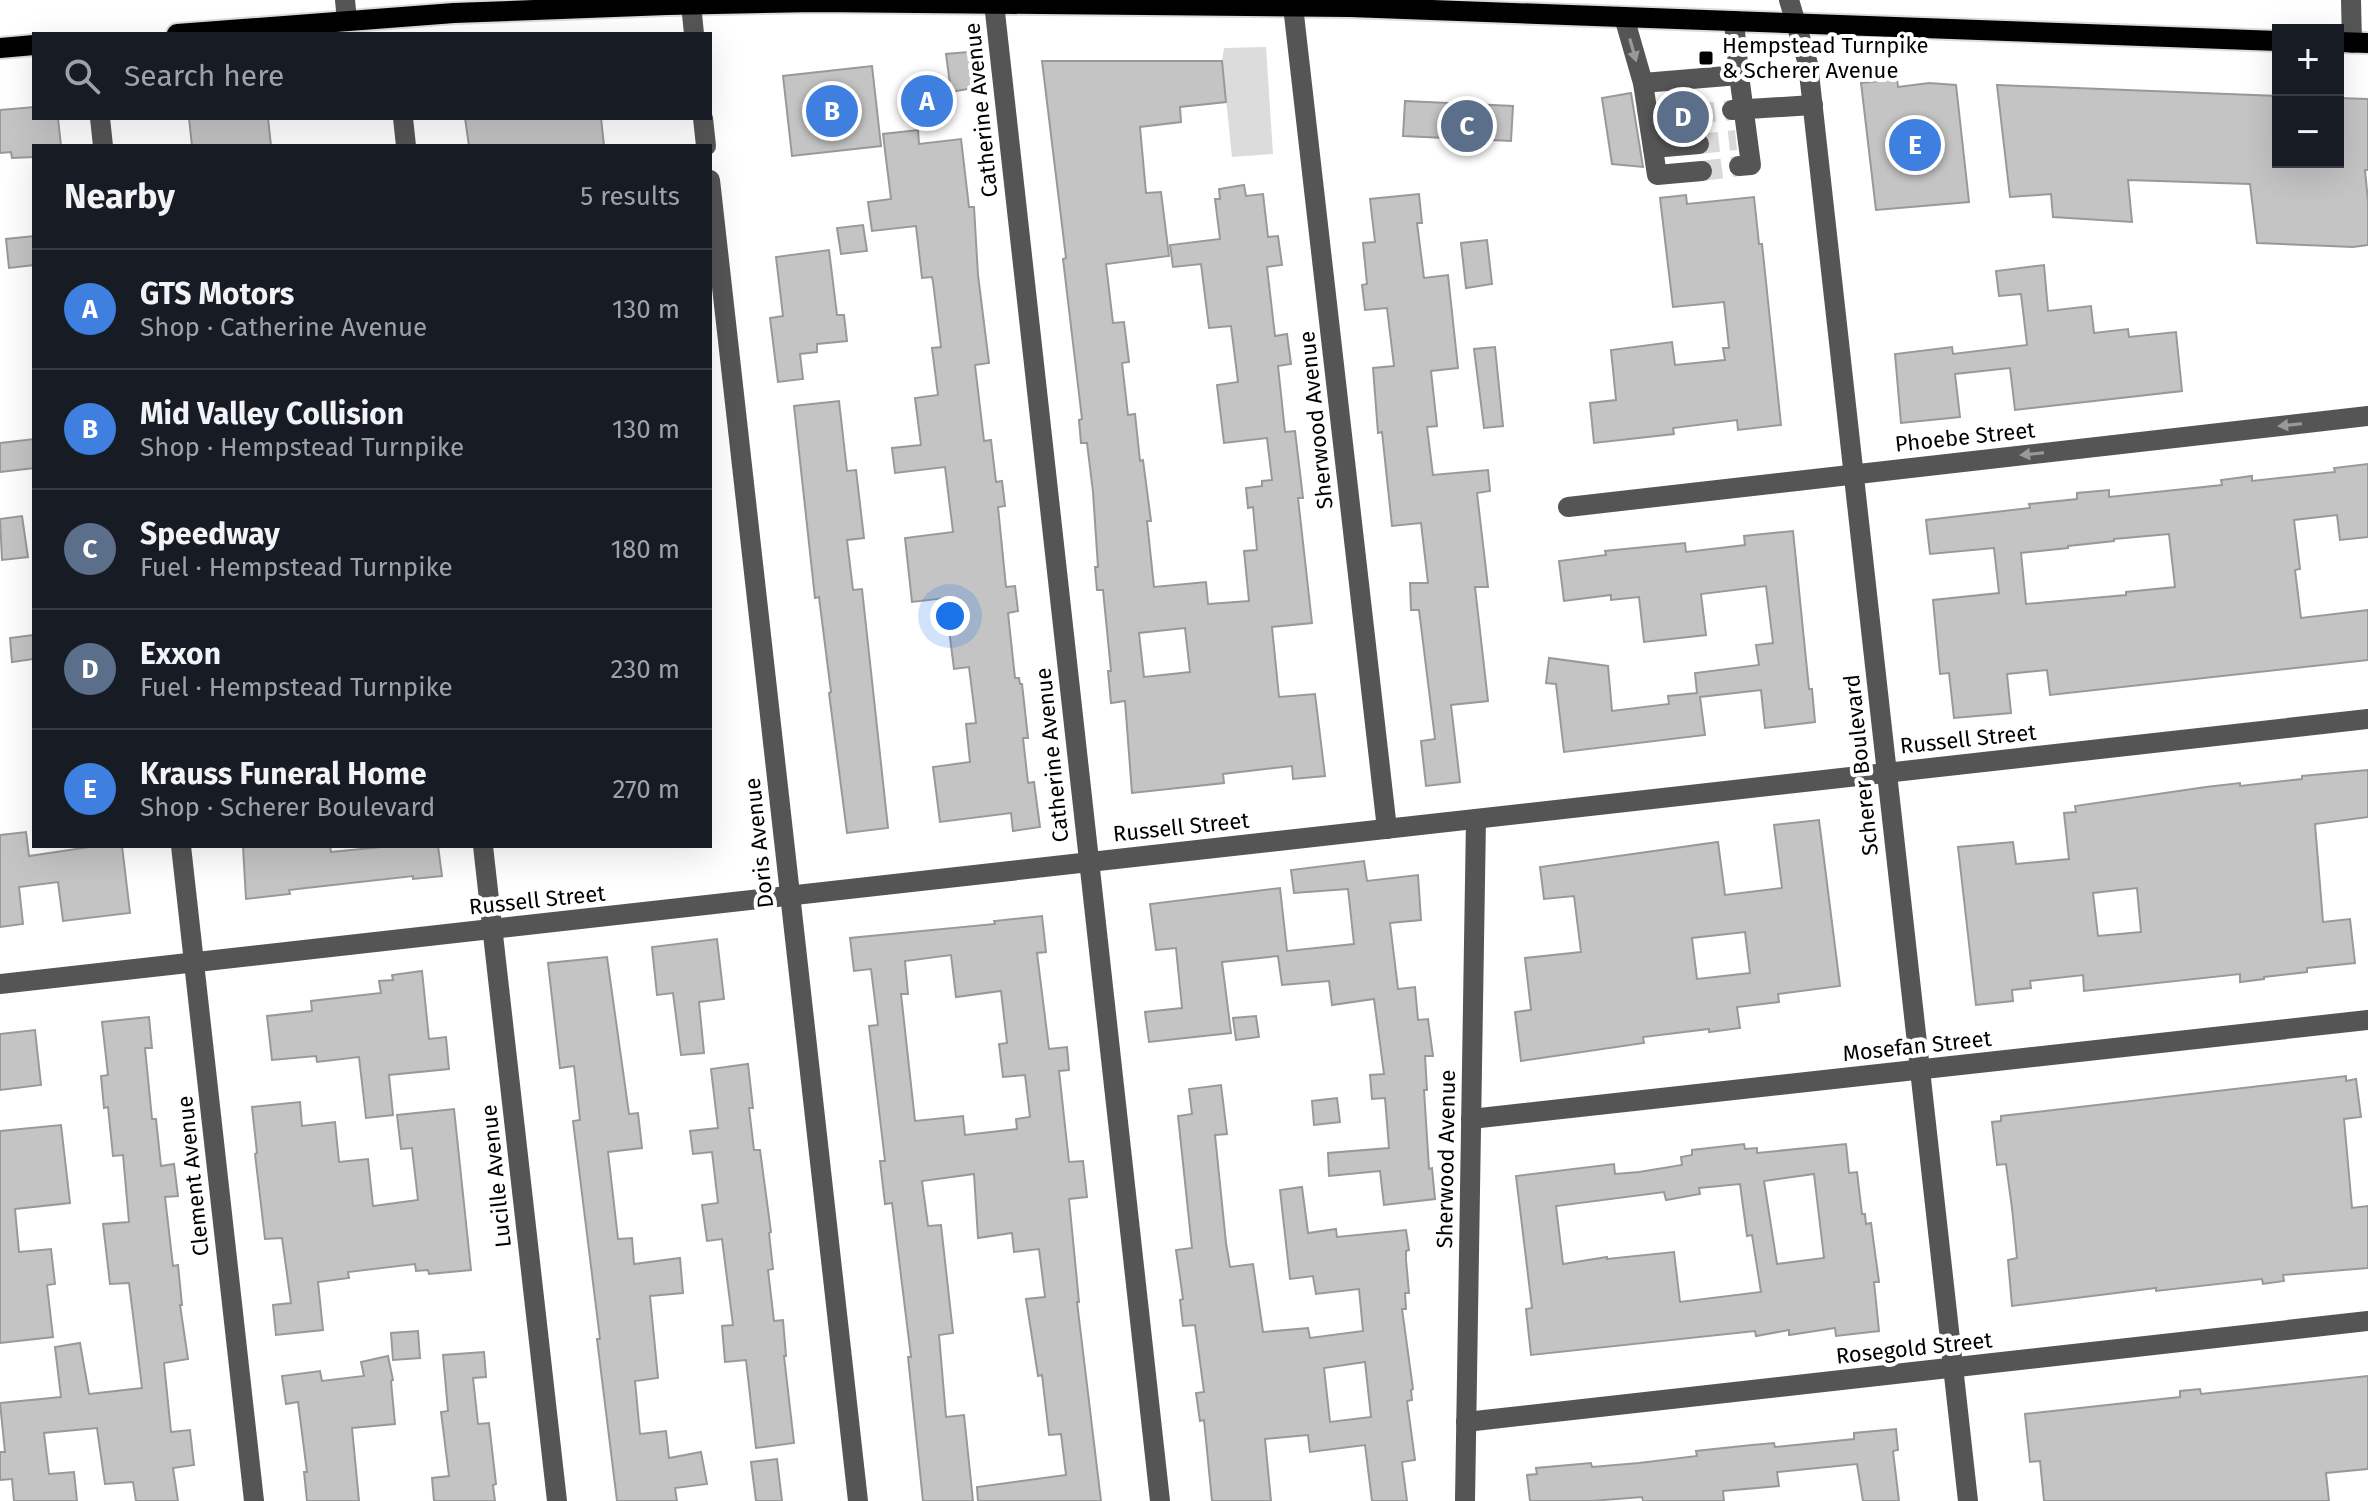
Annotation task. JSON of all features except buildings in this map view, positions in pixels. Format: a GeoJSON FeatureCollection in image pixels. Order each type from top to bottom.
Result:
{"type":"FeatureCollection","features":[{"type":"Feature","properties":{"kind":"main road"},"geometry":{"type":"LineString","coordinates":[[203,32],[347,21],[392,26],[454,13],[816,1],[1479,5],[1624,17],[2272,41]]}},
{"type":"Feature","properties":{"kind":"main road"},"geometry":{"type":"LineString","coordinates":[[0,48],[32,45]]}},
{"type":"Feature","properties":{"kind":"street"},"geometry":{"type":"LineString","coordinates":[[345,0],[347,21]]}},
{"type":"Feature","properties":{"kind":"street","name":"Scherer Boulevard"},"geometry":{"type":"LineString","coordinates":[[1789,0],[1808,64],[1813,105],[1968,1501]]}},
{"type":"Feature","properties":{"kind":"street"},"geometry":{"type":"LineString","coordinates":[[2351,0],[2353,43]]}},
{"type":"Feature","properties":{"kind":"street","name":"Catherine Avenue"},"geometry":{"type":"LineString","coordinates":[[994,3],[1160,1501]]}},
{"type":"Feature","properties":{"kind":"street"},"geometry":{"type":"LineString","coordinates":[[691,4],[694,32]]}},
{"type":"Feature","properties":{"kind":"street","name":"Sherwood Avenue"},"geometry":{"type":"LineString","coordinates":[[1293,6],[1387,829]]}},
{"type":"Feature","properties":{"kind":"street"},"geometry":{"type":"LineString","coordinates":[[1624,17],[1643,83],[1657,175],[1702,171]]}},
{"type":"Feature","properties":{"kind":"street"},"geometry":{"type":"LineString","coordinates":[[1734,21],[1739,75],[1737,109],[1741,139],[1751,165],[1739,166]]}},
{"type":"Feature","properties":{"kind":"street"},"geometry":{"type":"LineString","coordinates":[[1643,83],[1739,75]]}},
{"type":"Feature","properties":{"kind":"street"},"geometry":{"type":"LineString","coordinates":[[1737,109],[1813,105]]}},
{"type":"Feature","properties":{"kind":"street"},"geometry":{"type":"LineString","coordinates":[[1649,119],[1695,114]]}},
{"type":"Feature","properties":{"kind":"street"},"geometry":{"type":"LineString","coordinates":[[100,120],[103,144]]}},
{"type":"Feature","properties":{"kind":"street"},"geometry":{"type":"LineString","coordinates":[[403,120],[406,144]]}},
{"type":"Feature","properties":{"kind":"street"},"geometry":{"type":"LineString","coordinates":[[703,120],[706,144]]}},
{"type":"Feature","properties":{"kind":"street"},"geometry":{"type":"LineString","coordinates":[[1653,148],[1699,144]]}},
{"type":"Feature","properties":{"kind":"street","name":"Doris Avenue"},"geometry":{"type":"LineString","coordinates":[[712,198],[858,1501]]}},
{"type":"Feature","properties":{"kind":"street","name":"Phoebe Street"},"geometry":{"type":"LineString","coordinates":[[1568,507],[2368,416]]}},
{"type":"Feature","properties":{"kind":"street","name":"Russell Street"},"geometry":{"type":"LineString","coordinates":[[0,984],[2368,719]]}},
{"type":"Feature","properties":{"kind":"street","name":"Sherwood Avenue"},"geometry":{"type":"LineString","coordinates":[[1465,1501],[1476,819]]}},
{"type":"Feature","properties":{"kind":"street","name":"Clement Avenue"},"geometry":{"type":"LineString","coordinates":[[181,848],[254,1501]]}},
{"type":"Feature","properties":{"kind":"street","name":"Lucille Avenue"},"geometry":{"type":"LineString","coordinates":[[483,848],[557,1501]]}},
{"type":"Feature","properties":{"kind":"street","name":"Mosefan Street"},"geometry":{"type":"LineString","coordinates":[[1471,1119],[2368,1020]]}},
{"type":"Feature","properties":{"kind":"street","name":"Rosegold Street"},"geometry":{"type":"LineString","coordinates":[[1466,1422],[2368,1321]]}},
{"type":"Feature","properties":{"kind":"shaded area"},"geometry":{"type":"Polygon","coordinates":[[[1266,47],[1273,154],[1232,157],[1222,61],[1224,48],[1266,47]]]}},
{"type":"Feature","properties":{"kind":"tunnel"},"geometry":{"type":"LineString","coordinates":[[1695,114],[1732,110]]}},
{"type":"Feature","properties":{"kind":"tunnel"},"geometry":{"type":"LineString","coordinates":[[1699,144],[1736,140]]}},
{"type":"Feature","properties":{"kind":"tunnel"},"geometry":{"type":"LineString","coordinates":[[1702,171],[1739,166]]}},
{"type":"Feature","properties":{"kind":"place","name":"Hempstead Turnpike & Scherer Avenue"},"geometry":{"type":"Point","coordinates":[1706,58]}},
{"type":"Feature","properties":{"kind":"place","name":"GTS Motors"},"geometry":{"type":"Point","coordinates":[927,101]}},
{"type":"Feature","properties":{"kind":"place","name":"Mid Valley Collision"},"geometry":{"type":"Point","coordinates":[832,111]}},
{"type":"Feature","properties":{"kind":"place","name":"Exxon"},"geometry":{"type":"Point","coordinates":[1683,117]}},
{"type":"Feature","properties":{"kind":"place","name":"Speedway"},"geometry":{"type":"Point","coordinates":[1467,126]}},
{"type":"Feature","properties":{"kind":"place","name":"Krauss Funeral Home"},"geometry":{"type":"Point","coordinates":[1915,145]}}]}
